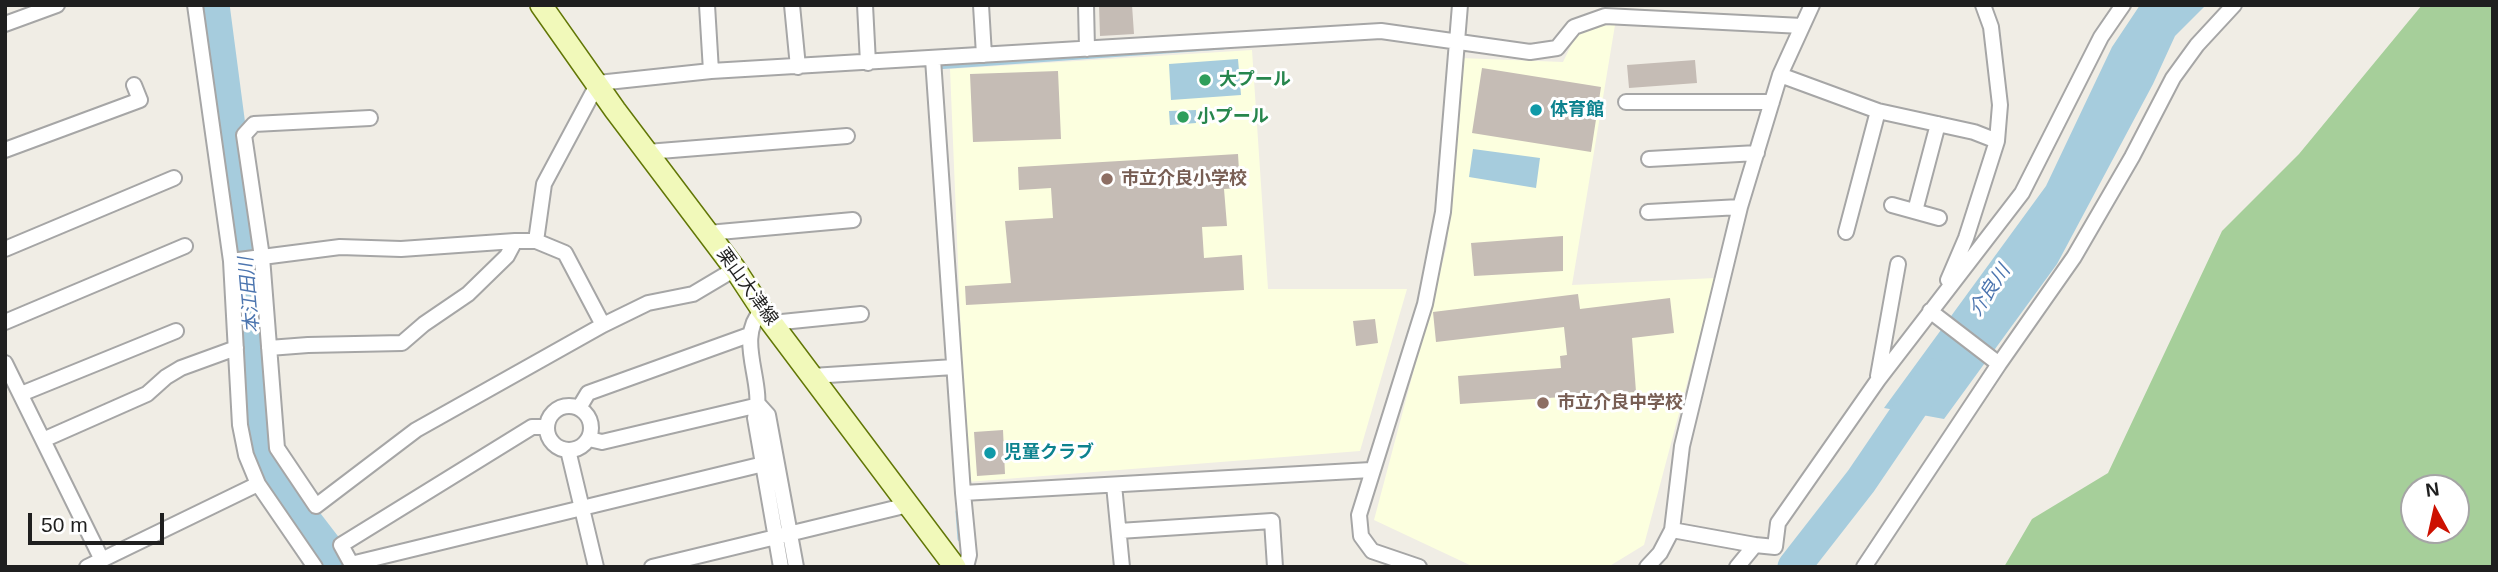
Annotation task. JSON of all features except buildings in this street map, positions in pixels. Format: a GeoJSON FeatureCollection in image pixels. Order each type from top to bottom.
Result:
{"type":"FeatureCollection","features":[{"type":"Feature","properties":{"kind":"main road","name":"栗山大津線"},"geometry":{"type":"LineString","coordinates":[[541,5],[767,316],[955,567]]}},
{"type":"Feature","properties":{"kind":"street"},"geometry":{"type":"LineString","coordinates":[[5,24],[57,5]]}},
{"type":"Feature","properties":{"kind":"street"},"geometry":{"type":"LineString","coordinates":[[195,5],[231,261],[240,425],[246,455],[258,484],[315,567]]}},
{"type":"Feature","properties":{"kind":"street"},"geometry":{"type":"LineString","coordinates":[[707,5],[711,71]]}},
{"type":"Feature","properties":{"kind":"street"},"geometry":{"type":"LineString","coordinates":[[792,5],[798,67]]}},
{"type":"Feature","properties":{"kind":"street"},"geometry":{"type":"LineString","coordinates":[[865,5],[868,63]]}},
{"type":"Feature","properties":{"kind":"street"},"geometry":{"type":"LineString","coordinates":[[981,5],[984,55]]}},
{"type":"Feature","properties":{"kind":"street"},"geometry":{"type":"LineString","coordinates":[[1086,5],[1087,49]]}},
{"type":"Feature","properties":{"kind":"street"},"geometry":{"type":"LineString","coordinates":[[1410,565],[1372,551],[1361,536],[1359,515],[1425,304],[1443,212],[1460,5]]}},
{"type":"Feature","properties":{"kind":"street"},"geometry":{"type":"LineString","coordinates":[[1647,567],[1660,553],[1672,530],[1682,446],[1741,207],[1780,75],[1812,5]]}},
{"type":"Feature","properties":{"kind":"street"},"geometry":{"type":"LineString","coordinates":[[1940,298],[1966,238],[1997,141],[2000,105],[1991,27],[1983,5]]}},
{"type":"Feature","properties":{"kind":"street"},"geometry":{"type":"LineString","coordinates":[[1672,530],[1775,547],[1778,523],[1878,380],[2022,193],[2101,37],[2123,5]]}},
{"type":"Feature","properties":{"kind":"street"},"geometry":{"type":"LineString","coordinates":[[1864,567],[1994,359],[2074,257],[2132,157],[2173,78],[2197,45],[2234,5]]}},
{"type":"Feature","properties":{"kind":"street"},"geometry":{"type":"LineString","coordinates":[[536,241],[544,184],[598,83],[711,71],[1381,31],[1530,52],[1557,48],[1574,27],[1605,16],[1802,26]]}},
{"type":"Feature","properties":{"kind":"street"},"geometry":{"type":"LineString","coordinates":[[933,59],[969,555],[966,567]]}},
{"type":"Feature","properties":{"kind":"street"},"geometry":{"type":"LineString","coordinates":[[1780,75],[1878,111],[1974,132],[1997,141]]}},
{"type":"Feature","properties":{"kind":"street"},"geometry":{"type":"LineString","coordinates":[[5,150],[140,100],[134,85]]}},
{"type":"Feature","properties":{"kind":"street"},"geometry":{"type":"LineString","coordinates":[[1626,102],[1772,102]]}},
{"type":"Feature","properties":{"kind":"street"},"geometry":{"type":"LineString","coordinates":[[1846,232],[1878,111]]}},
{"type":"Feature","properties":{"kind":"street"},"geometry":{"type":"LineString","coordinates":[[370,118],[254,124],[244,135],[262,257],[277,448],[316,506],[416,430],[603,325],[648,303],[693,295],[735,269]]}},
{"type":"Feature","properties":{"kind":"street"},"geometry":{"type":"LineString","coordinates":[[1914,211],[1938,124]]}},
{"type":"Feature","properties":{"kind":"street"},"geometry":{"type":"LineString","coordinates":[[647,152],[847,136]]}},
{"type":"Feature","properties":{"kind":"street"},"geometry":{"type":"LineString","coordinates":[[1649,159],[1756,153]]}},
{"type":"Feature","properties":{"kind":"street"},"geometry":{"type":"LineString","coordinates":[[5,249],[174,178]]}},
{"type":"Feature","properties":{"kind":"street"},"geometry":{"type":"LineString","coordinates":[[1892,205],[1939,218]]}},
{"type":"Feature","properties":{"kind":"street"},"geometry":{"type":"LineString","coordinates":[[1648,212],[1741,207]]}},
{"type":"Feature","properties":{"kind":"street"},"geometry":{"type":"LineString","coordinates":[[708,233],[853,220]]}},
{"type":"Feature","properties":{"kind":"street"},"geometry":{"type":"LineString","coordinates":[[269,348],[402,343],[424,324],[468,294],[507,256],[515,241]]}},
{"type":"Feature","properties":{"kind":"street"},"geometry":{"type":"LineString","coordinates":[[231,261],[340,247],[401,250],[536,241],[565,253],[603,325]]}},
{"type":"Feature","properties":{"kind":"street"},"geometry":{"type":"LineString","coordinates":[[5,322],[185,246]]}},
{"type":"Feature","properties":{"kind":"street"},"geometry":{"type":"LineString","coordinates":[[1878,380],[1898,264]]}},
{"type":"Feature","properties":{"kind":"street"},"geometry":{"type":"LineString","coordinates":[[1930,311],[1994,359]]}},
{"type":"Feature","properties":{"kind":"street"},"geometry":{"type":"LineString","coordinates":[[781,567],[781,536],[769,463],[755,418],[759,405],[749,335],[752,320],[767,316],[861,314]]}},
{"type":"Feature","properties":{"kind":"street"},"geometry":{"type":"LineString","coordinates":[[21,394],[176,331]]}},
{"type":"Feature","properties":{"kind":"street"},"geometry":{"type":"LineString","coordinates":[[579,408],[588,393],[749,335]]}},
{"type":"Feature","properties":{"kind":"street"},"geometry":{"type":"LineString","coordinates":[[43,440],[147,394],[181,368],[236,348]]}},
{"type":"Feature","properties":{"kind":"street"},"geometry":{"type":"LineString","coordinates":[[5,363],[102,560]]}},
{"type":"Feature","properties":{"kind":"street"},"geometry":{"type":"LineString","coordinates":[[812,376],[954,367]]}},
{"type":"Feature","properties":{"kind":"street"},"geometry":{"type":"LineString","coordinates":[[589,439],[603,442],[759,405]]}},
{"type":"Feature","properties":{"kind":"street"},"geometry":{"type":"LineString","coordinates":[[571,406],[579,408],[589,419],[591,426],[589,439],[582,446],[568,450],[561,449],[550,441],[547,427],[557,409],[571,406]]}},
{"type":"Feature","properties":{"kind":"street"},"geometry":{"type":"LineString","coordinates":[[547,427],[532,426],[341,545],[352,566],[769,463]]}},
{"type":"Feature","properties":{"kind":"street"},"geometry":{"type":"LineString","coordinates":[[568,450],[596,567]]}},
{"type":"Feature","properties":{"kind":"street"},"geometry":{"type":"LineString","coordinates":[[963,493],[1371,470]]}},
{"type":"Feature","properties":{"kind":"street"},"geometry":{"type":"LineString","coordinates":[[87,567],[258,484]]}},
{"type":"Feature","properties":{"kind":"street"},"geometry":{"type":"LineString","coordinates":[[1114,485],[1122,567]]}},
{"type":"Feature","properties":{"kind":"street"},"geometry":{"type":"LineString","coordinates":[[652,567],[908,505]]}},
{"type":"Feature","properties":{"kind":"street"},"geometry":{"type":"LineString","coordinates":[[1119,531],[1272,521],[1275,567]]}},
{"type":"Feature","properties":{"kind":"street"},"geometry":{"type":"LineString","coordinates":[[781,536],[796,567]]}},
{"type":"Feature","properties":{"kind":"street"},"geometry":{"type":"LineString","coordinates":[[1737,567],[1755,545]]}},
{"type":"Feature","properties":{"kind":"shaded area","name":"市立介良中学校"},"geometry":{"type":"Polygon","coordinates":[[[1615,25],[1572,285],[1715,278],[1644,545],[1608,567],[1474,567],[1374,520],[1447,245],[1460,58],[1563,62],[1580,27],[1615,25]]]}},
{"type":"Feature","properties":{"kind":"shaded area","name":"市立介良小学校"},"geometry":{"type":"Polygon","coordinates":[[[1252,50],[1268,289],[1407,289],[1360,451],[967,482],[950,69],[1252,50]]]}},
{"type":"Feature","properties":{"kind":"green space"},"geometry":{"type":"Polygon","coordinates":[[[2422,5],[2493,5],[2493,567],[2004,567],[2032,519],[2108,473],[2222,231],[2299,154],[2422,5]]]}},
{"type":"Feature","properties":{"kind":"water"},"geometry":{"type":"Polygon","coordinates":[[[2140,5],[2206,5],[2175,36],[2153,84],[2057,264],[1944,419],[1884,408],[2046,186],[2112,47],[2140,5]]]}},
{"type":"Feature","properties":{"kind":"water","name":"大プール"},"geometry":{"type":"Polygon","coordinates":[[[1238,59],[1241,95],[1171,100],[1169,64],[1238,59]]]}},
{"type":"Feature","properties":{"kind":"water","name":"小プール"},"geometry":{"type":"Polygon","coordinates":[[[1196,110],[1196,123],[1170,125],[1169,111],[1196,110]]]}},
{"type":"Feature","properties":{"kind":"water"},"geometry":{"type":"Polygon","coordinates":[[[1473,149],[1540,158],[1536,188],[1469,177],[1473,149]]]}},
{"type":"Feature","properties":{"kind":"waterway","name":"本江田川"},"geometry":{"type":"LineString","coordinates":[[213,5],[245,230],[262,436],[284,493],[324,545],[335,567]]}},
{"type":"Feature","properties":{"kind":"waterway"},"geometry":{"type":"LineString","coordinates":[[936,67],[1223,47]]}},
{"type":"Feature","properties":{"kind":"waterway","name":"介良川"},"geometry":{"type":"LineString","coordinates":[[1794,567],[1861,481],[1933,375]]}},
{"type":"Feature","properties":{"kind":"waterway"},"geometry":{"type":"LineString","coordinates":[[958,512],[960,539]]}},
{"type":"Feature","properties":{"kind":"place","name":"大プール"},"geometry":{"type":"Point","coordinates":[1205,80]}},
{"type":"Feature","properties":{"kind":"place","name":"体育館"},"geometry":{"type":"Point","coordinates":[1536,110]}},
{"type":"Feature","properties":{"kind":"place","name":"小プール"},"geometry":{"type":"Point","coordinates":[1183,117]}},
{"type":"Feature","properties":{"kind":"place","name":"市立介良小学校"},"geometry":{"type":"Point","coordinates":[1107,179]}},
{"type":"Feature","properties":{"kind":"place","name":"市立介良中学校"},"geometry":{"type":"Point","coordinates":[1543,403]}},
{"type":"Feature","properties":{"kind":"place","name":"児童クラブ"},"geometry":{"type":"Point","coordinates":[990,453]}}]}
